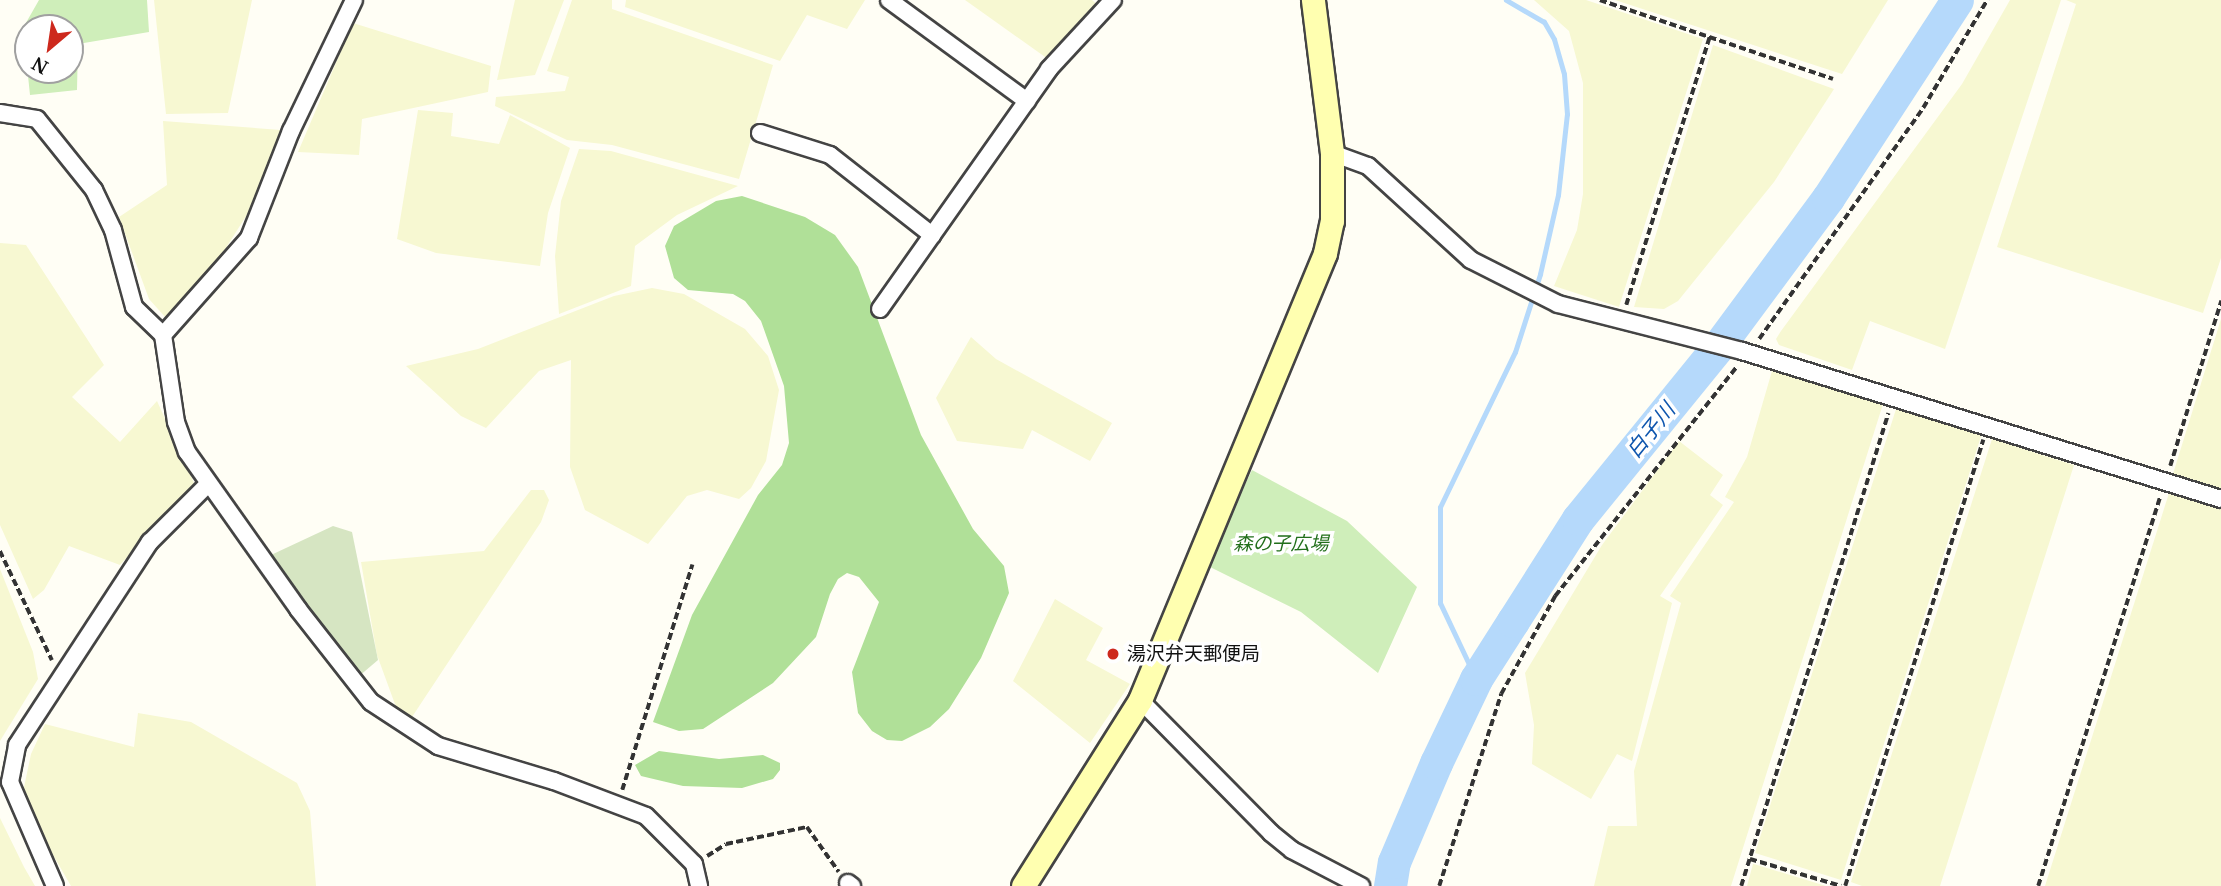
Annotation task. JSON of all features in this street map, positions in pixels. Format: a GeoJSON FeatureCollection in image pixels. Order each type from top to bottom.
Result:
{"type":"FeatureCollection","features":[{"type":"Feature","properties":{"kind":"street"},"geometry":{"type":"LineString","coordinates":[[163,335],[250,238],[291,131],[354,0]]}},
{"type":"Feature","properties":{"kind":"street"},"geometry":{"type":"LineString","coordinates":[[889,0],[1027,101]]}},
{"type":"Feature","properties":{"kind":"street"},"geometry":{"type":"LineString","coordinates":[[880,309],[1049,69],[1113,0]]}},
{"type":"Feature","properties":{"kind":"street"},"geometry":{"type":"LineString","coordinates":[[1023,886],[1140,700],[1325,253],[1332,221],[1332,153],[1313,0]]}},
{"type":"Feature","properties":{"kind":"street"},"geometry":{"type":"LineString","coordinates":[[0,113],[37,119],[94,190],[113,230],[134,307],[163,335],[176,422],[207,485],[371,702],[438,746],[646,816],[694,864],[699,886]]}},
{"type":"Feature","properties":{"kind":"street"},"geometry":{"type":"LineString","coordinates":[[760,133],[830,155],[932,235]]}},
{"type":"Feature","properties":{"kind":"street"},"geometry":{"type":"LineString","coordinates":[[1332,153],[1368,166],[1471,260],[1521,289],[1543,298],[1745,352],[2221,499]]}},
{"type":"Feature","properties":{"kind":"street"},"geometry":{"type":"LineString","coordinates":[[55,886],[10,782],[17,745],[150,542],[207,485]]}},
{"type":"Feature","properties":{"kind":"street"},"geometry":{"type":"LineString","coordinates":[[1140,700],[1271,833],[1292,850],[1362,886]]}},
{"type":"Feature","properties":{"kind":"path"},"geometry":{"type":"LineString","coordinates":[[1600,0],[1833,79]]}},
{"type":"Feature","properties":{"kind":"path"},"geometry":{"type":"LineString","coordinates":[[1439,886],[1501,694],[1555,596],[1745,352],[1923,108],[1987,0]]}},
{"type":"Feature","properties":{"kind":"path"},"geometry":{"type":"LineString","coordinates":[[1621,321],[1710,36]]}},
{"type":"Feature","properties":{"kind":"path"},"geometry":{"type":"LineString","coordinates":[[2038,886],[2221,300]]}},
{"type":"Feature","properties":{"kind":"path"},"geometry":{"type":"LineString","coordinates":[[1741,886],[1893,397]]}},
{"type":"Feature","properties":{"kind":"path"},"geometry":{"type":"LineString","coordinates":[[1750,859],[1843,886],[1987,428]]}},
{"type":"Feature","properties":{"kind":"path"},"geometry":{"type":"LineString","coordinates":[[0,551],[60,676]]}},
{"type":"Feature","properties":{"kind":"path"},"geometry":{"type":"LineString","coordinates":[[618,805],[692,565]]}},
{"type":"Feature","properties":{"kind":"path"},"geometry":{"type":"LineString","coordinates":[[694,864],[726,844],[807,827],[850,885]]}},
{"type":"Feature","properties":{"kind":"green space"},"geometry":{"type":"Polygon","coordinates":[[[39,0],[147,0],[149,32],[84,43],[84,14],[31,14],[39,0]]]}},
{"type":"Feature","properties":{"kind":"green space"},"geometry":{"type":"Polygon","coordinates":[[[154,0],[252,0],[228,113],[166,114],[154,0]]]}},
{"type":"Feature","properties":{"kind":"green space"},"geometry":{"type":"Polygon","coordinates":[[[515,0],[564,0],[535,75],[497,80],[515,0]]]}},
{"type":"Feature","properties":{"kind":"green space"},"geometry":{"type":"Polygon","coordinates":[[[572,0],[612,0],[612,9],[773,65],[739,179],[612,145],[567,140],[495,106],[496,97],[565,91],[569,77],[547,71],[572,0]]]}},
{"type":"Feature","properties":{"kind":"green space"},"geometry":{"type":"Polygon","coordinates":[[[626,0],[865,0],[847,29],[807,15],[780,61],[625,7],[626,0]]]}},
{"type":"Feature","properties":{"kind":"green space"},"geometry":{"type":"Polygon","coordinates":[[[965,0],[1092,0],[1098,5],[1048,59],[965,0]]]}},
{"type":"Feature","properties":{"kind":"green space"},"geometry":{"type":"Polygon","coordinates":[[[1534,0],[1586,0],[1703,39],[1619,307],[1554,286],[1577,230],[1583,194],[1583,83],[1569,31],[1534,0]]]}},
{"type":"Feature","properties":{"kind":"green space"},"geometry":{"type":"Polygon","coordinates":[[[1615,0],[1888,0],[1842,74],[1615,0]]]}},
{"type":"Feature","properties":{"kind":"green space"},"geometry":{"type":"Polygon","coordinates":[[[2010,0],[2061,0],[1945,349],[1870,321],[1852,370],[1779,345],[1776,339],[1781,331],[1962,84],[2010,0]]]}},
{"type":"Feature","properties":{"kind":"green space"},"geometry":{"type":"Polygon","coordinates":[[[2066,0],[2221,0],[2221,258],[2203,313],[1997,247],[2076,4],[2066,0]]]}},
{"type":"Feature","properties":{"kind":"green space"},"geometry":{"type":"Polygon","coordinates":[[[353,23],[491,66],[488,92],[362,119],[359,155],[298,152],[353,23]]]}},
{"type":"Feature","properties":{"kind":"green space"},"geometry":{"type":"Polygon","coordinates":[[[1713,45],[1834,89],[1774,182],[1678,301],[1664,309],[1634,307],[1713,45]]]}},
{"type":"Feature","properties":{"kind":"green space"},"geometry":{"type":"Polygon","coordinates":[[[29,84],[77,84],[77,90],[30,95],[29,84]]]}},
{"type":"Feature","properties":{"kind":"green space"},"geometry":{"type":"Polygon","coordinates":[[[418,110],[453,113],[451,136],[499,144],[510,115],[570,148],[548,213],[540,266],[436,253],[397,239],[418,110]]]}},
{"type":"Feature","properties":{"kind":"green space"},"geometry":{"type":"Polygon","coordinates":[[[163,121],[281,130],[262,191],[222,254],[166,318],[149,299],[119,217],[167,185],[163,121]]]}},
{"type":"Feature","properties":{"kind":"green space"},"geometry":{"type":"Polygon","coordinates":[[[579,149],[611,151],[738,186],[677,215],[635,246],[631,286],[559,314],[555,256],[561,201],[579,149]]]}},
{"type":"Feature","properties":{"kind":"green space"},"geometry":{"type":"Polygon","coordinates":[[[742,196],[805,217],[835,235],[858,267],[921,435],[973,529],[1004,566],[1009,593],[981,658],[949,709],[930,727],[902,741],[887,740],[872,731],[858,713],[852,672],[879,602],[859,577],[847,573],[838,579],[830,594],[816,637],[773,683],[703,729],[679,731],[653,722],[692,615],[758,495],[782,465],[789,443],[784,386],[761,321],[745,301],[733,294],[688,290],[674,278],[665,246],[674,226],[716,201],[742,196]]]}},
{"type":"Feature","properties":{"kind":"green space"},"geometry":{"type":"Polygon","coordinates":[[[0,243],[26,245],[104,365],[72,397],[120,442],[157,401],[194,483],[120,565],[69,546],[44,590],[33,599],[0,525],[0,243]]]}},
{"type":"Feature","properties":{"kind":"green space"},"geometry":{"type":"Polygon","coordinates":[[[652,288],[684,294],[745,329],[768,356],[779,390],[766,461],[751,488],[739,499],[707,490],[687,496],[648,544],[585,510],[570,467],[571,360],[539,371],[486,428],[461,416],[406,366],[478,349],[614,296],[652,288]]]}},
{"type":"Feature","properties":{"kind":"green space"},"geometry":{"type":"Polygon","coordinates":[[[2221,319],[2221,493],[2172,477],[2221,319]]]}},
{"type":"Feature","properties":{"kind":"green space"},"geometry":{"type":"Polygon","coordinates":[[[971,337],[996,359],[1112,423],[1090,461],[1032,430],[1023,449],[957,441],[936,398],[971,337]]]}},
{"type":"Feature","properties":{"kind":"green space"},"geometry":{"type":"Polygon","coordinates":[[[1772,371],[1883,404],[1731,886],[1594,886],[1608,826],[1637,826],[1634,771],[1681,603],[1670,596],[1734,502],[1725,497],[1747,457],[1772,371]]]}},
{"type":"Feature","properties":{"kind":"green space"},"geometry":{"type":"Polygon","coordinates":[[[1897,406],[1982,433],[1841,880],[1755,853],[1897,406]]]}},
{"type":"Feature","properties":{"kind":"green space"},"geometry":{"type":"Polygon","coordinates":[[[1992,439],[2074,465],[1940,886],[1862,886],[1851,882],[1992,439]]]}},
{"type":"Feature","properties":{"kind":"green space"},"geometry":{"type":"Polygon","coordinates":[[[1679,441],[1723,475],[1710,495],[1723,505],[1660,596],[1672,603],[1632,761],[1617,754],[1591,799],[1532,764],[1534,725],[1525,673],[1602,545],[1679,441]]]}},
{"type":"Feature","properties":{"kind":"green space","name":"森の子広場"},"geometry":{"type":"Polygon","coordinates":[[[1252,470],[1347,521],[1417,587],[1378,673],[1301,612],[1206,565],[1252,470]]]}},
{"type":"Feature","properties":{"kind":"green space"},"geometry":{"type":"Polygon","coordinates":[[[531,490],[544,490],[549,500],[541,522],[410,720],[396,707],[377,655],[361,562],[484,551],[531,490]]]}},
{"type":"Feature","properties":{"kind":"green space"},"geometry":{"type":"Polygon","coordinates":[[[2169,493],[2221,509],[2221,886],[2045,886],[2169,493]]]}},
{"type":"Feature","properties":{"kind":"green space"},"geometry":{"type":"Polygon","coordinates":[[[333,526],[352,532],[378,660],[358,677],[271,555],[333,526]]]}},
{"type":"Feature","properties":{"kind":"green space"},"geometry":{"type":"Polygon","coordinates":[[[0,569],[33,652],[38,679],[0,741],[0,569]]]}},
{"type":"Feature","properties":{"kind":"green space"},"geometry":{"type":"Polygon","coordinates":[[[1055,599],[1103,628],[1086,660],[1130,684],[1090,743],[1013,681],[1055,599]]]}},
{"type":"Feature","properties":{"kind":"green space"},"geometry":{"type":"Polygon","coordinates":[[[138,713],[191,722],[297,783],[310,811],[316,886],[71,886],[30,815],[23,792],[31,754],[45,724],[134,747],[138,713]]]}},
{"type":"Feature","properties":{"kind":"green space"},"geometry":{"type":"Polygon","coordinates":[[[659,751],[719,759],[763,755],[780,763],[780,770],[773,779],[742,788],[683,786],[641,776],[635,765],[659,751]]]}},
{"type":"Feature","properties":{"kind":"green space"},"geometry":{"type":"Polygon","coordinates":[[[0,818],[24,867],[35,886],[0,886],[0,818]]]}},
{"type":"Feature","properties":{"kind":"green space"},"geometry":{"type":"Polygon","coordinates":[[[1754,864],[1826,886],[1747,886],[1754,864]]]}},
{"type":"Feature","properties":{"kind":"waterway"},"geometry":{"type":"LineString","coordinates":[[1476,679],[1440,603],[1440,507],[1515,352],[1540,274],[1558,195],[1567,114],[1564,74],[1554,39],[1544,22],[1506,0]]}},
{"type":"Feature","properties":{"kind":"waterway","name":"白子川"},"geometry":{"type":"LineString","coordinates":[[1390,886],[1394,862],[1436,763],[1476,679],[1578,519],[1717,348],[1828,198],[1957,0]]}},
{"type":"Feature","properties":{"kind":"place","name":"湯沢弁天郵便局"},"geometry":{"type":"Point","coordinates":[1113,654]}}]}
